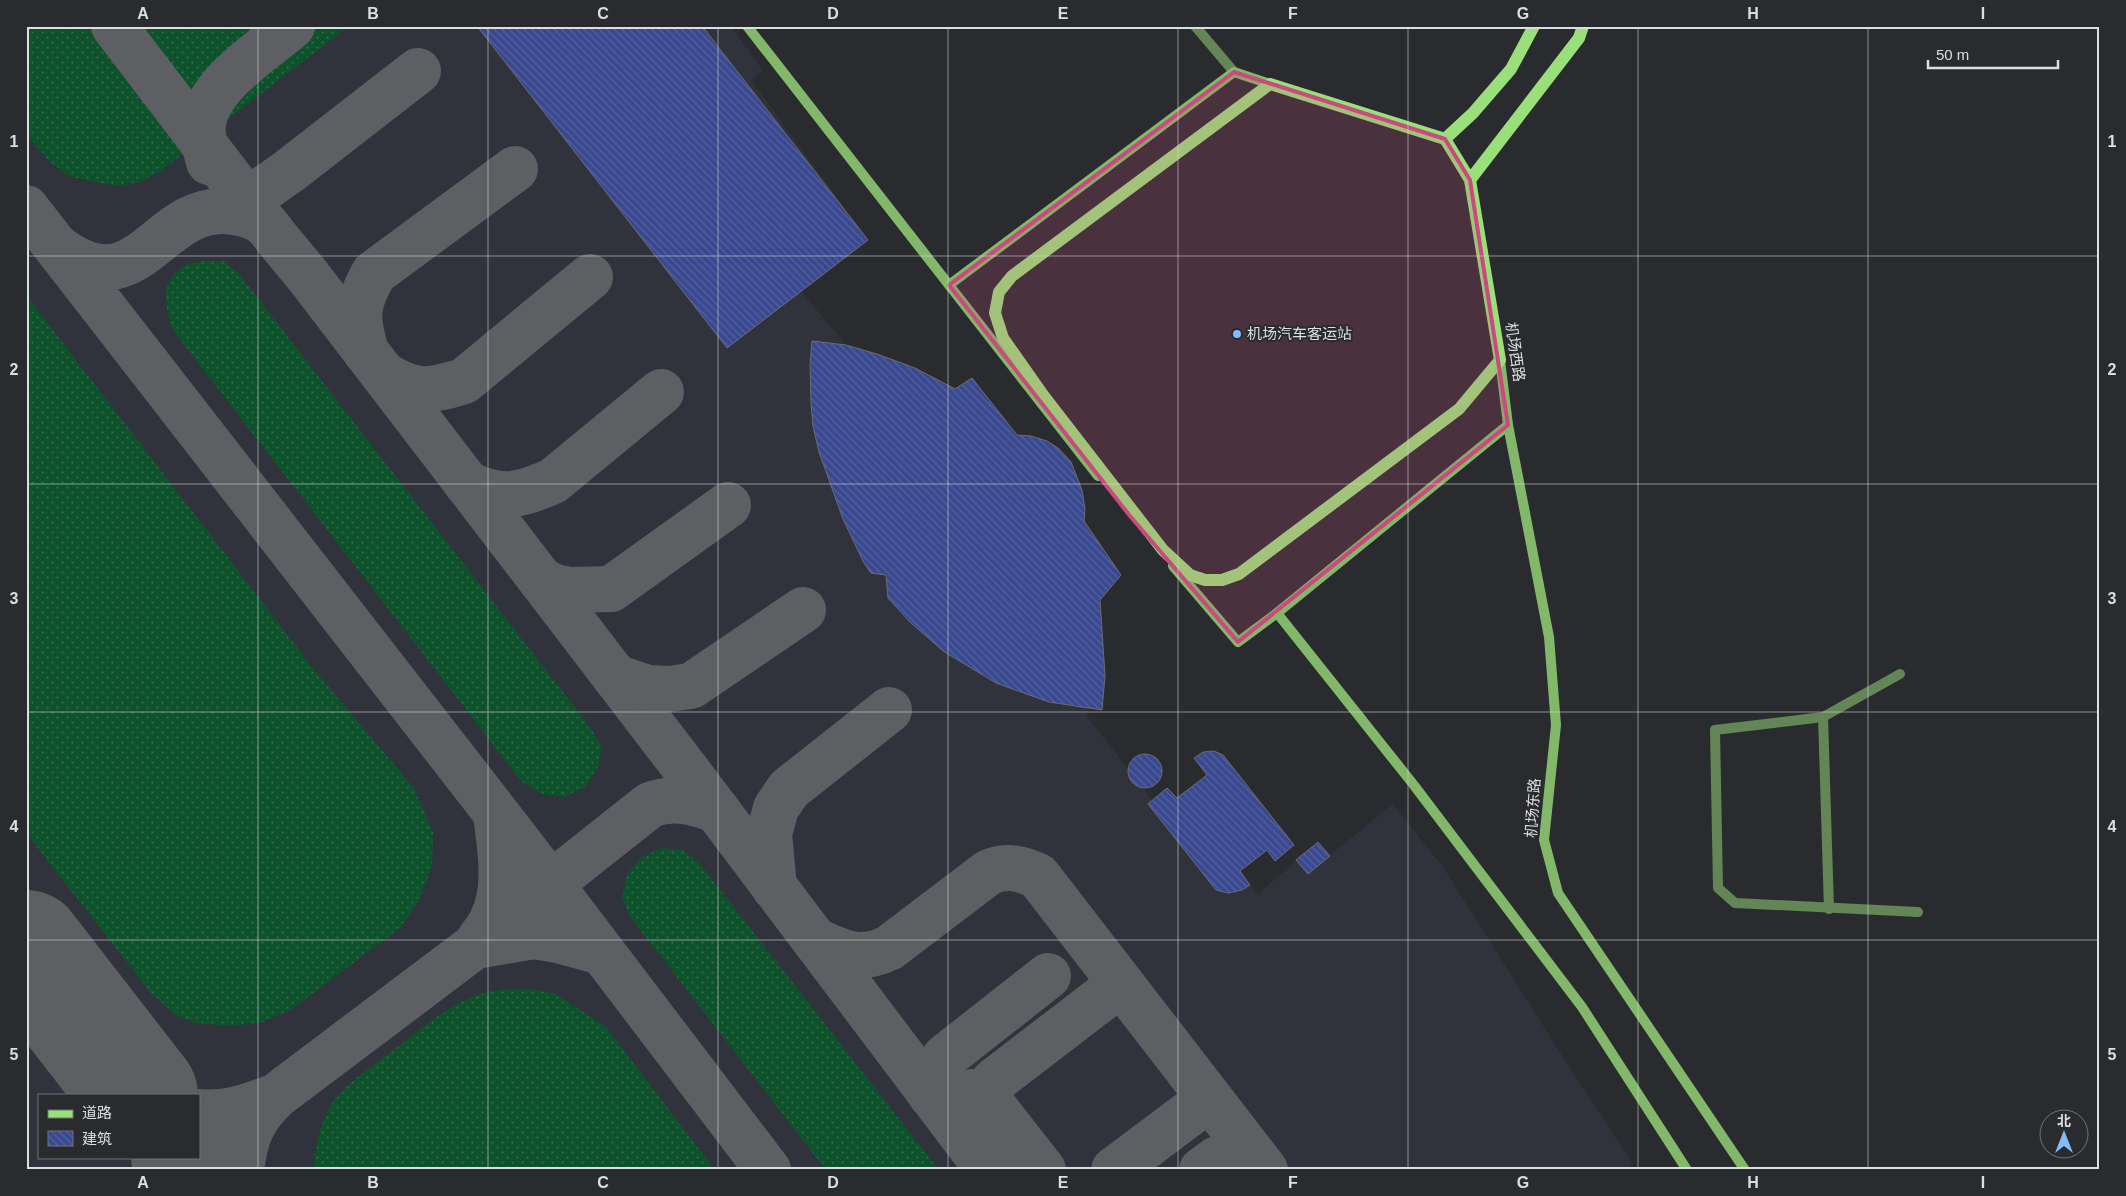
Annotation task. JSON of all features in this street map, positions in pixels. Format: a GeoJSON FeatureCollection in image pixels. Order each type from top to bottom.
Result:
{"type":"FeatureCollection","features":[{"type":"Feature","properties":{"kind":"main road"},"geometry":{"type":"LineString","coordinates":[[748,26],[949,286],[969,308],[1044,409],[1130,516],[1238,642],[1277,613],[1508,425]]}},
{"type":"Feature","properties":{"kind":"main road"},"geometry":{"type":"LineString","coordinates":[[1445,139],[1473,113],[1511,69],[1534,26]]}},
{"type":"Feature","properties":{"kind":"main road"},"geometry":{"type":"LineString","coordinates":[[949,286],[1234,72],[1445,139],[1470,180],[1579,38],[1583,26]]}},
{"type":"Feature","properties":{"kind":"main road"},"geometry":{"type":"LineString","coordinates":[[1270,84],[1012,276],[999,292],[995,312],[1003,338],[1043,396],[1163,550],[1190,575],[1205,580],[1222,580],[1239,574],[1459,409],[1500,360]]}},
{"type":"Feature","properties":{"kind":"main road","name":"机场西路"},"geometry":{"type":"LineString","coordinates":[[1470,180],[1500,360],[1508,425]]}},
{"type":"Feature","properties":{"kind":"main road","name":"机场东路"},"geometry":{"type":"LineString","coordinates":[[1508,425],[1549,637],[1556,726],[1544,840],[1558,893],[1745,1170]]}},
{"type":"Feature","properties":{"kind":"main road"},"geometry":{"type":"LineString","coordinates":[[1277,613],[1414,784],[1582,1006],[1687,1170]]}},
{"type":"Feature","properties":{"kind":"street"},"geometry":{"type":"LineString","coordinates":[[1195,26],[1234,72]]}},
{"type":"Feature","properties":{"kind":"street"},"geometry":{"type":"LineString","coordinates":[[1900,674],[1823,716],[1716,730],[1718,888],[1736,903],[1918,912]]}},
{"type":"Feature","properties":{"kind":"street"},"geometry":{"type":"LineString","coordinates":[[1823,716],[1829,909]]}},
{"type":"Feature","properties":{"kind":"highlighted area"},"geometry":{"type":"Polygon","coordinates":[[[1234,72],[1445,139],[1470,180],[1508,425],[1238,642],[1130,516],[949,285],[1234,72]]]}},
{"type":"Feature","properties":{"kind":"shaded area"},"geometry":{"type":"Polygon","coordinates":[[[26,26],[731,26],[763,71],[751,80],[868,240],[802,292],[846,345],[915,368],[955,388],[972,378],[1017,435],[1031,436],[1047,441],[1058,448],[1071,462],[1082,490],[1084,521],[1121,575],[1100,600],[1105,676],[1102,710],[1087,708],[1087,716],[1152,800],[1148,805],[1216,890],[1228,893],[1242,890],[1250,885],[1258,894],[1318,842],[1330,855],[1393,804],[1443,867],[1633,1164],[1625,1170],[26,1170],[26,26]]]}},
{"type":"Feature","properties":{"kind":"green space"},"geometry":{"type":"Polygon","coordinates":[[[26,26],[349,26],[162,170],[140,182],[116,186],[71,177],[51,163],[26,134],[26,26]]]}},
{"type":"Feature","properties":{"kind":"green space"},"geometry":{"type":"Polygon","coordinates":[[[202,261],[224,261],[240,275],[590,727],[602,747],[598,768],[585,787],[564,797],[542,794],[522,782],[172,329],[166,304],[167,287],[170,280],[182,267],[202,261]]]}},
{"type":"Feature","properties":{"kind":"green space"},"geometry":{"type":"Polygon","coordinates":[[[26,295],[316,672],[414,788],[433,832],[432,867],[419,900],[400,928],[292,1009],[263,1022],[233,1026],[196,1023],[176,1015],[151,993],[26,833],[26,295]]]}},
{"type":"Feature","properties":{"kind":"green space"},"geometry":{"type":"Polygon","coordinates":[[[660,848],[683,850],[701,865],[939,1170],[826,1170],[631,918],[622,898],[627,875],[641,858],[660,848]]]}},
{"type":"Feature","properties":{"kind":"green space"},"geometry":{"type":"Polygon","coordinates":[[[529,989],[556,994],[606,1027],[715,1170],[314,1170],[317,1142],[326,1114],[336,1098],[355,1079],[430,1022],[462,1002],[480,994],[494,991],[529,989]]]}},
{"type":"Feature","properties":{"kind":"building"},"geometry":{"type":"Polygon","coordinates":[[[477,26],[702,26],[868,240],[727,348],[477,26]]]}},
{"type":"Feature","properties":{"kind":"building"},"geometry":{"type":"Polygon","coordinates":[[[812,341],[846,345],[877,354],[915,368],[955,389],[972,378],[1017,435],[1031,436],[1047,441],[1058,448],[1071,462],[1082,490],[1085,509],[1084,521],[1121,575],[1100,600],[1105,676],[1102,710],[1049,702],[996,683],[943,651],[910,622],[888,598],[886,575],[871,573],[864,563],[843,519],[819,452],[813,426],[811,404],[810,365],[812,341]]]}},
{"type":"Feature","properties":{"kind":"building"},"geometry":{"type":"Polygon","coordinates":[[[1214,751],[1223,755],[1294,845],[1275,861],[1267,850],[1240,871],[1250,885],[1242,890],[1228,893],[1216,890],[1148,804],[1167,788],[1177,798],[1207,775],[1194,758],[1203,752],[1214,751]]]}},
{"type":"Feature","properties":{"kind":"building"},"geometry":{"type":"Polygon","coordinates":[[[1145,754],[1152,755],[1157,759],[1161,764],[1161,778],[1157,783],[1152,787],[1145,788],[1138,787],[1133,783],[1129,778],[1128,771],[1129,764],[1133,759],[1138,755],[1145,754]]]}},
{"type":"Feature","properties":{"kind":"building"},"geometry":{"type":"Polygon","coordinates":[[[1318,842],[1330,856],[1308,874],[1296,860],[1318,842]]]}},
{"type":"Feature","properties":{"kind":"taxiway"},"geometry":{"type":"LineString","coordinates":[[114,26],[265,224]]}},
{"type":"Feature","properties":{"kind":"taxiway"},"geometry":{"type":"LineString","coordinates":[[209,162],[204,143],[203,124],[207,109],[215,95],[238,69],[292,26]]}},
{"type":"Feature","properties":{"kind":"taxiway"},"geometry":{"type":"LineString","coordinates":[[219,210],[248,200],[288,172],[418,71]]}},
{"type":"Feature","properties":{"kind":"taxiway"},"geometry":{"type":"LineString","coordinates":[[366,352],[359,320],[361,303],[374,273],[515,169]]}},
{"type":"Feature","properties":{"kind":"taxiway"},"geometry":{"type":"LineString","coordinates":[[26,208],[517,840],[768,1170]]}},
{"type":"Feature","properties":{"kind":"taxiway"},"geometry":{"type":"LineString","coordinates":[[57,247],[85,263],[108,267],[127,262],[145,252],[180,224],[201,215],[225,211],[235,212],[246,214],[266,225],[308,276],[688,772],[988,1170]]}},
{"type":"Feature","properties":{"kind":"taxiway"},"geometry":{"type":"LineString","coordinates":[[383,374],[404,385],[422,389],[431,389],[464,381],[590,277]]}},
{"type":"Feature","properties":{"kind":"taxiway"},"geometry":{"type":"LineString","coordinates":[[467,484],[491,492],[510,494],[530,490],[553,481],[661,392]]}},
{"type":"Feature","properties":{"kind":"taxiway"},"geometry":{"type":"LineString","coordinates":[[541,580],[555,587],[569,590],[611,589],[728,505]]}},
{"type":"Feature","properties":{"kind":"taxiway"},"geometry":{"type":"LineString","coordinates":[[615,677],[648,688],[669,689],[691,686],[803,610]]}},
{"type":"Feature","properties":{"kind":"taxiway"},"geometry":{"type":"LineString","coordinates":[[774,887],[769,834],[776,808],[789,789],[889,710]]}},
{"type":"Feature","properties":{"kind":"taxiway"},"geometry":{"type":"LineString","coordinates":[[200,1112],[229,1111],[276,1096],[475,946],[650,805],[659,802],[684,801],[718,811]]}},
{"type":"Feature","properties":{"kind":"taxiway"},"geometry":{"type":"LineString","coordinates":[[479,940],[492,920],[500,895],[502,868],[496,814]]}},
{"type":"Feature","properties":{"kind":"taxiway"},"geometry":{"type":"LineString","coordinates":[[816,941],[852,954],[860,955],[878,952],[889,948],[989,872],[1014,868],[1038,876],[1265,1170]]}},
{"type":"Feature","properties":{"kind":"taxiway"},"geometry":{"type":"LineString","coordinates":[[475,946],[534,936],[558,940],[602,952]]}},
{"type":"Feature","properties":{"kind":"taxiway"},"geometry":{"type":"LineString","coordinates":[[931,1095],[935,1075],[945,1057],[1048,976]]}},
{"type":"Feature","properties":{"kind":"taxiway"},"geometry":{"type":"LineString","coordinates":[[990,1170],[984,1125],[986,1104],[994,1081],[1106,995]]}},
{"type":"Feature","properties":{"kind":"taxiway"},"geometry":{"type":"LineString","coordinates":[[135,1088],[144,1094]]}},
{"type":"Feature","properties":{"kind":"taxiway"},"geometry":{"type":"LineString","coordinates":[[972,1092],[990,1102],[1043,1170]]}},
{"type":"Feature","properties":{"kind":"taxiway"},"geometry":{"type":"LineString","coordinates":[[241,1170],[251,1129],[261,1113],[276,1096]]}},
{"type":"Feature","properties":{"kind":"taxiway"},"geometry":{"type":"LineString","coordinates":[[1114,1170],[1198,1107]]}},
{"type":"Feature","properties":{"kind":"taxiway"},"geometry":{"type":"LineString","coordinates":[[1202,1170],[1217,1159]]}},
{"type":"Feature","properties":{"kind":"runway"},"geometry":{"type":"LineString","coordinates":[[26,948],[139,1094]]}},
{"type":"Feature","properties":{"kind":"runway"},"geometry":{"type":"LineString","coordinates":[[190,1158],[199,1170]]}},
{"type":"Feature","properties":{"kind":"place","name":"机场汽车客运站"},"geometry":{"type":"Point","coordinates":[1237,334]}}]}
